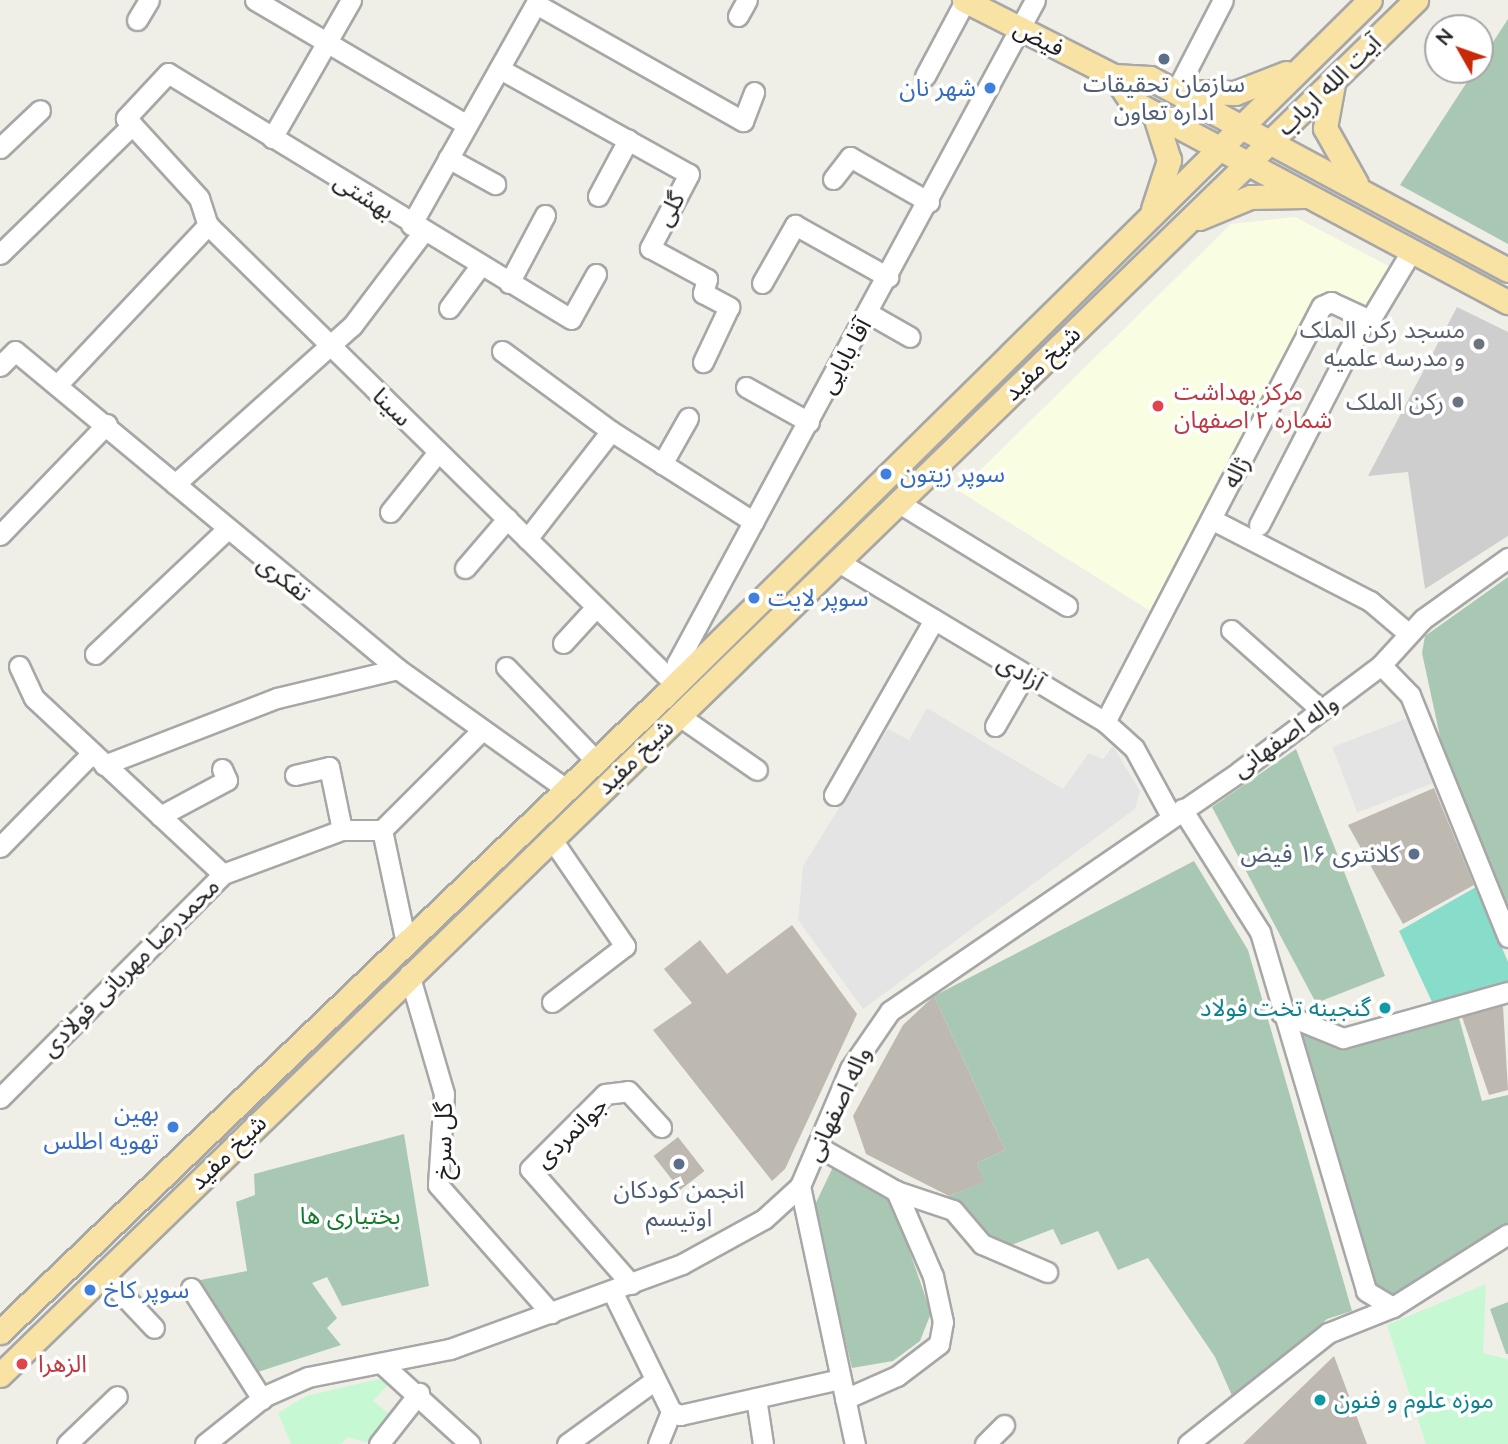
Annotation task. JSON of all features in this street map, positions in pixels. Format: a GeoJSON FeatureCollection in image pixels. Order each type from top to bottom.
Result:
{"type":"FeatureCollection","features":[{"type":"Feature","properties":{"kind":"main road","name":"آیت الله ارباب"},"geometry":{"type":"LineString","coordinates":[[1241,126],[1370,0]]}},
{"type":"Feature","properties":{"kind":"main road","name":"آیت الله ارباب"},"geometry":{"type":"LineString","coordinates":[[1271,141],[1416,0]]}},
{"type":"Feature","properties":{"kind":"main road","name":"فیض"},"geometry":{"type":"LineString","coordinates":[[972,2],[1114,76]]}},
{"type":"Feature","properties":{"kind":"main road"},"geometry":{"type":"LineString","coordinates":[[1176,91],[1235,93],[1307,62]]}},
{"type":"Feature","properties":{"kind":"main road"},"geometry":{"type":"LineString","coordinates":[[1114,76],[1150,78],[1360,188],[1508,270]]}},
{"type":"Feature","properties":{"kind":"main road"},"geometry":{"type":"LineString","coordinates":[[1114,76],[1131,101],[1508,302]]}},
{"type":"Feature","properties":{"kind":"main road"},"geometry":{"type":"LineString","coordinates":[[1334,82],[1324,108],[1325,128],[1360,188]]}},
{"type":"Feature","properties":{"kind":"main road"},"geometry":{"type":"LineString","coordinates":[[1140,229],[1161,195],[1169,160],[1154,113]]}},
{"type":"Feature","properties":{"kind":"main road","name":"شیخ مفید"},"geometry":{"type":"LineString","coordinates":[[0,1332],[596,761],[1140,229],[1241,126]]}},
{"type":"Feature","properties":{"kind":"main road","name":"شیخ مفید"},"geometry":{"type":"LineString","coordinates":[[0,1375],[409,974],[1271,141]]}},
{"type":"Feature","properties":{"kind":"main road"},"geometry":{"type":"LineString","coordinates":[[1183,225],[1251,197],[1315,197]]}},
{"type":"Feature","properties":{"kind":"main road"},"geometry":{"type":"LineString","coordinates":[[975,390],[980,406],[996,408]]}},
{"type":"Feature","properties":{"kind":"main road"},"geometry":{"type":"LineString","coordinates":[[940,425],[958,426],[960,444]]}},
{"type":"Feature","properties":{"kind":"main road"},"geometry":{"type":"LineString","coordinates":[[159,1181],[166,1194],[180,1199]]}},
{"type":"Feature","properties":{"kind":"main road"},"geometry":{"type":"LineString","coordinates":[[126,1214],[143,1215],[145,1232]]}},
{"type":"Feature","properties":{"kind":"street"},"geometry":{"type":"LineString","coordinates":[[137,20],[149,0]]}},
{"type":"Feature","properties":{"kind":"street"},"geometry":{"type":"LineString","coordinates":[[255,0],[467,125]]}},
{"type":"Feature","properties":{"kind":"street"},"geometry":{"type":"LineString","coordinates":[[272,138],[351,0]]}},
{"type":"Feature","properties":{"kind":"street","name":"آقا بابایی"},"geometry":{"type":"LineString","coordinates":[[675,684],[677,663],[929,202],[1035,0]]}},
{"type":"Feature","properties":{"kind":"street"},"geometry":{"type":"LineString","coordinates":[[1176,91],[1223,0]]}},
{"type":"Feature","properties":{"kind":"street"},"geometry":{"type":"LineString","coordinates":[[175,484],[327,343],[352,326],[417,228],[449,158],[537,2],[743,121],[754,92]]}},
{"type":"Feature","properties":{"kind":"street"},"geometry":{"type":"LineString","coordinates":[[925,76],[972,2]]}},
{"type":"Feature","properties":{"kind":"street","name":"گلی"},"geometry":{"type":"LineString","coordinates":[[500,69],[689,174],[650,248],[707,279],[703,293],[729,307],[703,362]]}},
{"type":"Feature","properties":{"kind":"street","name":"بهشتی"},"geometry":{"type":"LineString","coordinates":[[129,121],[168,73],[417,228],[571,319],[596,274]]}},
{"type":"Feature","properties":{"kind":"street"},"geometry":{"type":"LineString","coordinates":[[0,148],[40,110]]}},
{"type":"Feature","properties":{"kind":"street"},"geometry":{"type":"LineString","coordinates":[[0,254],[129,121]]}},
{"type":"Feature","properties":{"kind":"street","name":"سینا"},"geometry":{"type":"LineString","coordinates":[[129,121],[199,198],[208,225],[675,684]]}},
{"type":"Feature","properties":{"kind":"street"},"geometry":{"type":"LineString","coordinates":[[597,196],[628,140]]}},
{"type":"Feature","properties":{"kind":"street"},"geometry":{"type":"LineString","coordinates":[[833,179],[850,157],[929,202]]}},
{"type":"Feature","properties":{"kind":"street"},"geometry":{"type":"LineString","coordinates":[[449,158],[495,184]]}},
{"type":"Feature","properties":{"kind":"street"},"geometry":{"type":"LineString","coordinates":[[509,282],[545,215]]}},
{"type":"Feature","properties":{"kind":"street"},"geometry":{"type":"LineString","coordinates":[[58,384],[208,225]]}},
{"type":"Feature","properties":{"kind":"street"},"geometry":{"type":"LineString","coordinates":[[762,284],[794,225],[888,277]]}},
{"type":"Feature","properties":{"kind":"street"},"geometry":{"type":"LineString","coordinates":[[1259,525],[1364,321],[1374,316],[1412,250]]}},
{"type":"Feature","properties":{"kind":"street"},"geometry":{"type":"LineString","coordinates":[[449,308],[481,266]]}},
{"type":"Feature","properties":{"kind":"street","name":"ژاله"},"geometry":{"type":"LineString","coordinates":[[1105,722],[1322,306],[1331,302],[1364,321]]}},
{"type":"Feature","properties":{"kind":"street"},"geometry":{"type":"LineString","coordinates":[[868,313],[910,337]]}},
{"type":"Feature","properties":{"kind":"street","name":"تفکری"},"geometry":{"type":"LineString","coordinates":[[0,366],[15,351],[107,424],[225,531],[398,669],[480,732],[566,789]]}},
{"type":"Feature","properties":{"kind":"street"},"geometry":{"type":"LineString","coordinates":[[502,351],[611,431],[754,522]]}},
{"type":"Feature","properties":{"kind":"street"},"geometry":{"type":"LineString","coordinates":[[746,387],[809,422]]}},
{"type":"Feature","properties":{"kind":"street"},"geometry":{"type":"LineString","coordinates":[[662,464],[688,418]]}},
{"type":"Feature","properties":{"kind":"street"},"geometry":{"type":"LineString","coordinates":[[0,535],[107,424]]}},
{"type":"Feature","properties":{"kind":"street"},"geometry":{"type":"LineString","coordinates":[[527,539],[611,431]]}},
{"type":"Feature","properties":{"kind":"street"},"geometry":{"type":"LineString","coordinates":[[390,512],[438,452]]}},
{"type":"Feature","properties":{"kind":"street"},"geometry":{"type":"LineString","coordinates":[[899,503],[1067,606]]}},
{"type":"Feature","properties":{"kind":"street"},"geometry":{"type":"LineString","coordinates":[[465,568],[507,519]]}},
{"type":"Feature","properties":{"kind":"street"},"geometry":{"type":"LineString","coordinates":[[1212,519],[1370,601],[1409,634]]}},
{"type":"Feature","properties":{"kind":"street"},"geometry":{"type":"LineString","coordinates":[[95,654],[225,531]]}},
{"type":"Feature","properties":{"kind":"street","name":"واله اصفهانی"},"geometry":{"type":"LineString","coordinates":[[205,1444],[262,1399],[308,1377],[450,1349],[682,1264],[764,1219],[800,1186],[850,1069],[890,1011],[1321,710],[1381,665],[1409,634],[1508,558]]}},
{"type":"Feature","properties":{"kind":"street","name":"آزادی"},"geometry":{"type":"LineString","coordinates":[[836,561],[1105,722],[1134,748],[1260,932],[1281,1013],[1366,1291],[1393,1307]]}},
{"type":"Feature","properties":{"kind":"street"},"geometry":{"type":"LineString","coordinates":[[563,643],[596,607]]}},
{"type":"Feature","properties":{"kind":"street"},"geometry":{"type":"LineString","coordinates":[[834,794],[934,620]]}},
{"type":"Feature","properties":{"kind":"street"},"geometry":{"type":"LineString","coordinates":[[1230,630],[1321,710]]}},
{"type":"Feature","properties":{"kind":"street"},"geometry":{"type":"LineString","coordinates":[[1381,665],[1410,695],[1508,937]]}},
{"type":"Feature","properties":{"kind":"street"},"geometry":{"type":"LineString","coordinates":[[19,666],[34,698],[223,874]]}},
{"type":"Feature","properties":{"kind":"street"},"geometry":{"type":"LineString","coordinates":[[506,667],[596,761]]}},
{"type":"Feature","properties":{"kind":"street"},"geometry":{"type":"LineString","coordinates":[[0,847],[98,759],[277,698],[398,669]]}},
{"type":"Feature","properties":{"kind":"street"},"geometry":{"type":"LineString","coordinates":[[995,726],[1025,674]]}},
{"type":"Feature","properties":{"kind":"street"},"geometry":{"type":"LineString","coordinates":[[678,715],[757,770]]}},
{"type":"Feature","properties":{"kind":"street"},"geometry":{"type":"LineString","coordinates":[[406,943],[382,830],[480,732]]}},
{"type":"Feature","properties":{"kind":"street"},"geometry":{"type":"LineString","coordinates":[[295,775],[329,767],[342,830]]}},
{"type":"Feature","properties":{"kind":"street"},"geometry":{"type":"LineString","coordinates":[[160,816],[227,780],[222,769]]}},
{"type":"Feature","properties":{"kind":"street","name":"محمدرضا مهربانی فولادی"},"geometry":{"type":"LineString","coordinates":[[0,1098],[223,874],[342,830],[382,830]]}},
{"type":"Feature","properties":{"kind":"street"},"geometry":{"type":"LineString","coordinates":[[551,838],[625,946],[552,1002]]}},
{"type":"Feature","properties":{"kind":"street","name":"گل سرخ"},"geometry":{"type":"LineString","coordinates":[[409,974],[444,1094],[438,1185],[551,1314]]}},
{"type":"Feature","properties":{"kind":"street"},"geometry":{"type":"LineString","coordinates":[[1281,1013],[1343,1038],[1508,992]]}},
{"type":"Feature","properties":{"kind":"street","name":"جوانمردی"},"geometry":{"type":"LineString","coordinates":[[622,1287],[530,1169],[605,1094],[628,1091],[661,1127]]}},
{"type":"Feature","properties":{"kind":"street"},"geometry":{"type":"LineString","coordinates":[[817,1146],[896,1191],[953,1210],[982,1244],[1047,1272]]}},
{"type":"Feature","properties":{"kind":"street"},"geometry":{"type":"LineString","coordinates":[[800,1186],[855,1444]]}},
{"type":"Feature","properties":{"kind":"street"},"geometry":{"type":"LineString","coordinates":[[845,1399],[897,1376],[939,1344],[943,1322],[933,1276],[896,1191]]}},
{"type":"Feature","properties":{"kind":"street"},"geometry":{"type":"LineString","coordinates":[[1188,1444],[1328,1333],[1393,1307],[1508,1234]]}},
{"type":"Feature","properties":{"kind":"street"},"geometry":{"type":"LineString","coordinates":[[103,1274],[154,1328]]}},
{"type":"Feature","properties":{"kind":"street"},"geometry":{"type":"LineString","coordinates":[[622,1287],[655,1380],[671,1411],[680,1415],[841,1379]]}},
{"type":"Feature","properties":{"kind":"street"},"geometry":{"type":"LineString","coordinates":[[191,1288],[262,1399]]}},
{"type":"Feature","properties":{"kind":"street"},"geometry":{"type":"LineString","coordinates":[[381,1363],[419,1393],[465,1442]]}},
{"type":"Feature","properties":{"kind":"street"},"geometry":{"type":"LineString","coordinates":[[567,1444],[655,1380]]}},
{"type":"Feature","properties":{"kind":"street"},"geometry":{"type":"LineString","coordinates":[[379,1444],[419,1393]]}},
{"type":"Feature","properties":{"kind":"street"},"geometry":{"type":"LineString","coordinates":[[67,1444],[117,1396]]}},
{"type":"Feature","properties":{"kind":"street"},"geometry":{"type":"LineString","coordinates":[[757,1398],[763,1444]]}},
{"type":"Feature","properties":{"kind":"street"},"geometry":{"type":"LineString","coordinates":[[658,1444],[671,1411]]}},
{"type":"Feature","properties":{"kind":"street"},"geometry":{"type":"LineString","coordinates":[[985,1444],[1004,1425]]}},
{"type":"Feature","properties":{"kind":"shaded area","name":"مرکز بهداشت شماره ۲ اصفهان"},"geometry":{"type":"Polygon","coordinates":[[[1295,217],[1398,271],[1374,316],[1331,302],[1160,617],[959,491],[1231,224],[1295,217]]]}},
{"type":"Feature","properties":{"kind":"shaded area","name":"رکن الملک"},"geometry":{"type":"Polygon","coordinates":[[[1457,307],[1508,332],[1508,536],[1425,589],[1408,472],[1368,476],[1457,307]]]}},
{"type":"Feature","properties":{"kind":"shaded area"},"geometry":{"type":"Polygon","coordinates":[[[927,708],[1063,789],[1089,753],[1103,759],[1113,746],[1140,791],[1135,809],[863,1009],[798,920],[803,866],[888,729],[909,740],[927,708]]]}},
{"type":"Feature","properties":{"kind":"shaded area"},"geometry":{"type":"Polygon","coordinates":[[[1408,718],[1433,783],[1357,812],[1332,747],[1408,718]]]}},
{"type":"Feature","properties":{"kind":"shaded area"},"geometry":{"type":"Polygon","coordinates":[[[1476,887],[1508,962],[1508,981],[1432,1002],[1399,931],[1476,887]]]}},
{"type":"Feature","properties":{"kind":"green space"},"geometry":{"type":"Polygon","coordinates":[[[1508,19],[1508,244],[1400,185],[1466,84],[1494,84],[1494,41],[1508,19]]]}},
{"type":"Feature","properties":{"kind":"green space"},"geometry":{"type":"Polygon","coordinates":[[[1508,577],[1508,913],[1444,755],[1422,653],[1425,636],[1508,577]]]}},
{"type":"Feature","properties":{"kind":"green space"},"geometry":{"type":"Polygon","coordinates":[[[1296,749],[1385,976],[1316,1003],[1212,807],[1296,749]]]}},
{"type":"Feature","properties":{"kind":"green space"},"geometry":{"type":"Polygon","coordinates":[[[1194,861],[1248,950],[1352,1311],[1327,1319],[1245,1397],[1233,1398],[1215,1357],[1148,1258],[1118,1270],[1098,1231],[1061,1245],[1053,1229],[1009,1246],[987,1237],[970,1211],[942,1199],[983,1182],[977,1163],[1005,1150],[934,996],[1194,861]]]}},
{"type":"Feature","properties":{"kind":"green space"},"geometry":{"type":"Polygon","coordinates":[[[1459,1018],[1482,1101],[1508,1095],[1508,1225],[1397,1295],[1375,1290],[1295,1028],[1345,1050],[1459,1018]]]}},
{"type":"Feature","properties":{"kind":"green space","name":"بختیاری ها"},"geometry":{"type":"Polygon","coordinates":[[[404,1134],[429,1286],[342,1306],[327,1277],[312,1283],[337,1318],[327,1328],[341,1345],[252,1374],[195,1281],[247,1271],[236,1202],[255,1195],[254,1174],[404,1134]]]}},
{"type":"Feature","properties":{"kind":"green space"},"geometry":{"type":"Polygon","coordinates":[[[833,1167],[893,1203],[931,1313],[920,1341],[893,1361],[852,1368],[813,1209],[833,1167]]]}},
{"type":"Feature","properties":{"kind":"green space"},"geometry":{"type":"Polygon","coordinates":[[[1486,1284],[1483,1353],[1508,1359],[1508,1444],[1426,1444],[1387,1325],[1486,1284]]]}},
{"type":"Feature","properties":{"kind":"green space"},"geometry":{"type":"Polygon","coordinates":[[[1508,1302],[1508,1354],[1506,1354],[1490,1309],[1508,1302]]]}},
{"type":"Feature","properties":{"kind":"green space"},"geometry":{"type":"Polygon","coordinates":[[[379,1379],[389,1384],[373,1401],[393,1417],[372,1444],[348,1437],[341,1444],[291,1444],[278,1413],[306,1396],[379,1379]]]}},
{"type":"Feature","properties":{"kind":"building","name":"کلانتری ۱۶ فیض"},"geometry":{"type":"Polygon","coordinates":[[[1434,788],[1474,885],[1403,924],[1348,825],[1434,788]]]}},
{"type":"Feature","properties":{"kind":"building"},"geometry":{"type":"Polygon","coordinates":[[[792,925],[857,1014],[785,1169],[772,1181],[653,1030],[692,1003],[664,969],[700,940],[727,974],[792,925]]]}},
{"type":"Feature","properties":{"kind":"building"},"geometry":{"type":"Polygon","coordinates":[[[934,996],[1005,1150],[977,1163],[984,1182],[949,1196],[866,1154],[853,1116],[903,1025],[934,996]]]}},
{"type":"Feature","properties":{"kind":"building"},"geometry":{"type":"Polygon","coordinates":[[[1503,1006],[1508,1090],[1489,1095],[1462,1017],[1503,1006]]]}},
{"type":"Feature","properties":{"kind":"building","name":"انجمن کودکان اوتیسم"},"geometry":{"type":"Polygon","coordinates":[[[678,1137],[704,1171],[680,1190],[654,1156],[678,1137]]]}},
{"type":"Feature","properties":{"kind":"building","name":"موزه علوم و فنون"},"geometry":{"type":"Polygon","coordinates":[[[1334,1356],[1367,1444],[1243,1444],[1334,1356]]]}},
{"type":"Feature","properties":{"kind":"place","name":"سازمان تحقیقات اداره تعاون"},"geometry":{"type":"Point","coordinates":[1164,59]}},
{"type":"Feature","properties":{"kind":"place","name":"شهر نان"},"geometry":{"type":"Point","coordinates":[990,88]}},
{"type":"Feature","properties":{"kind":"place","name":"مسجد رکن الملک و مدرسه علمیه"},"geometry":{"type":"Point","coordinates":[1479,344]}},
{"type":"Feature","properties":{"kind":"place","name":"رکن الملک"},"geometry":{"type":"Point","coordinates":[1458,402]}},
{"type":"Feature","properties":{"kind":"place","name":"مرکز بهداشت شماره ۲ اصفهان"},"geometry":{"type":"Point","coordinates":[1158,406]}},
{"type":"Feature","properties":{"kind":"place","name":"سوپر زیتون"},"geometry":{"type":"Point","coordinates":[886,474]}},
{"type":"Feature","properties":{"kind":"place","name":"سوپر لایت"},"geometry":{"type":"Point","coordinates":[754,598]}},
{"type":"Feature","properties":{"kind":"place","name":"کلانتری ۱۶ فیض"},"geometry":{"type":"Point","coordinates":[1414,854]}},
{"type":"Feature","properties":{"kind":"place","name":"گنجینه تخت فولاد"},"geometry":{"type":"Point","coordinates":[1385,1008]}},
{"type":"Feature","properties":{"kind":"place","name":"بهین تهویه اطلس"},"geometry":{"type":"Point","coordinates":[173,1127]}},
{"type":"Feature","properties":{"kind":"place","name":"انجمن کودکان اوتیسم"},"geometry":{"type":"Point","coordinates":[679,1164]}},
{"type":"Feature","properties":{"kind":"place","name":"سوپر کاخ"},"geometry":{"type":"Point","coordinates":[90,1290]}},
{"type":"Feature","properties":{"kind":"place","name":"الزهرا"},"geometry":{"type":"Point","coordinates":[22,1364]}},
{"type":"Feature","properties":{"kind":"place","name":"موزه علوم و فنون"},"geometry":{"type":"Point","coordinates":[1320,1400]}}]}
